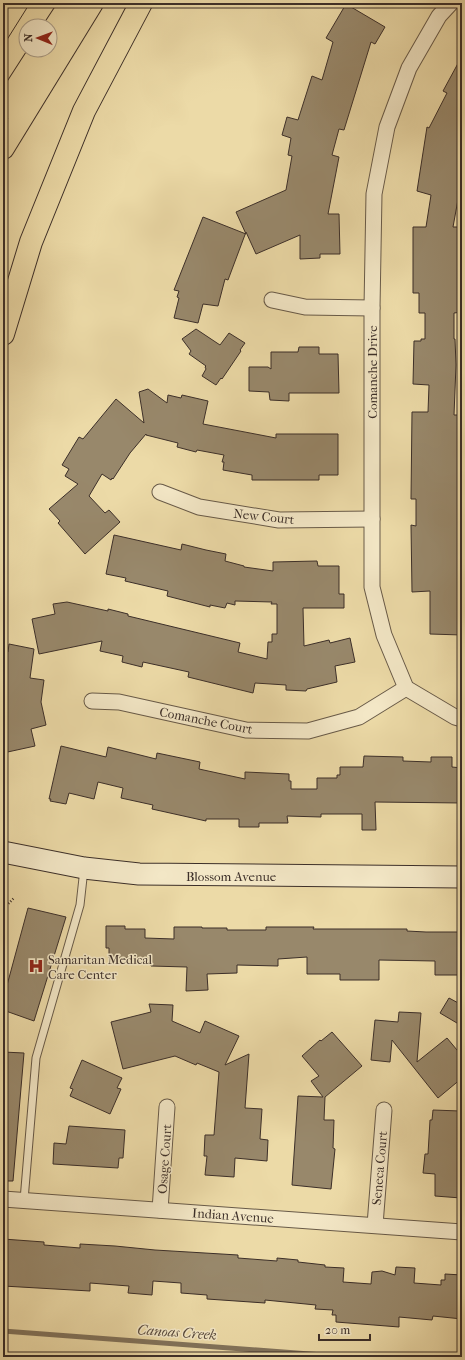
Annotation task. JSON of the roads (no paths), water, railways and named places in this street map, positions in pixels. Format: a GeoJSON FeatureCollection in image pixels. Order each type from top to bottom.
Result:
{"type":"FeatureCollection","features":[{"type":"Feature","properties":{"kind":"highway"},"geometry":{"type":"LineString","coordinates":[[58,22],[70,3]]}},
{"type":"Feature","properties":{"kind":"highway"},"geometry":{"type":"LineString","coordinates":[[3,148],[92,3]]}},
{"type":"Feature","properties":{"kind":"highway"},"geometry":{"type":"LineString","coordinates":[[3,334],[31,242],[84,111],[140,3]]}},
{"type":"Feature","properties":{"kind":"highway"},"geometry":{"type":"LineString","coordinates":[[3,109],[36,58]]}},
{"type":"Feature","properties":{"kind":"street","name":"Comanche Drive"},"geometry":{"type":"LineString","coordinates":[[406,688],[384,635],[372,587],[372,308],[374,194],[387,127],[409,68],[439,16],[451,3]]}},
{"type":"Feature","properties":{"kind":"street"},"geometry":{"type":"LineString","coordinates":[[272,300],[305,307],[372,308]]}},
{"type":"Feature","properties":{"kind":"street","name":"New Court"},"geometry":{"type":"LineString","coordinates":[[160,492],[199,507],[279,520],[372,519]]}},
{"type":"Feature","properties":{"kind":"street"},"geometry":{"type":"LineString","coordinates":[[406,688],[455,717],[462,719]]}},
{"type":"Feature","properties":{"kind":"street","name":"Comanche Court"},"geometry":{"type":"LineString","coordinates":[[92,701],[119,702],[246,730],[308,731],[359,717],[406,688]]}},
{"type":"Feature","properties":{"kind":"street","name":"Blossom Avenue"},"geometry":{"type":"LineString","coordinates":[[3,852],[84,868],[146,874],[462,877]]}},
{"type":"Feature","properties":{"kind":"street","name":"Osage Court"},"geometry":{"type":"LineString","coordinates":[[160,1210],[167,1108]]}},
{"type":"Feature","properties":{"kind":"street","name":"Seneca Court"},"geometry":{"type":"LineString","coordinates":[[375,1225],[384,1110]]}},
{"type":"Feature","properties":{"kind":"street","name":"Indian Avenue"},"geometry":{"type":"LineString","coordinates":[[3,1199],[462,1232]]}},
{"type":"Feature","properties":{"kind":"lane"},"geometry":{"type":"LineString","coordinates":[[24,1200],[36,1058],[80,905],[84,868]]}},
{"type":"Feature","properties":{"kind":"lane"},"geometry":{"type":"LineString","coordinates":[[3,1357],[8,1357]]}},
{"type":"Feature","properties":{"kind":"waterway","name":"Canoas Creek"},"geometry":{"type":"LineString","coordinates":[[3,1331],[349,1357]]}},
{"type":"Feature","properties":{"kind":"tram line"},"geometry":{"type":"LineString","coordinates":[[3,16],[11,3]]}},
{"type":"Feature","properties":{"kind":"tram line"},"geometry":{"type":"LineString","coordinates":[[3,46],[30,3]]}},
{"type":"Feature","properties":{"kind":"place","name":"Samaritan Medical Care Center"},"geometry":{"type":"Point","coordinates":[36,966]}}]}
